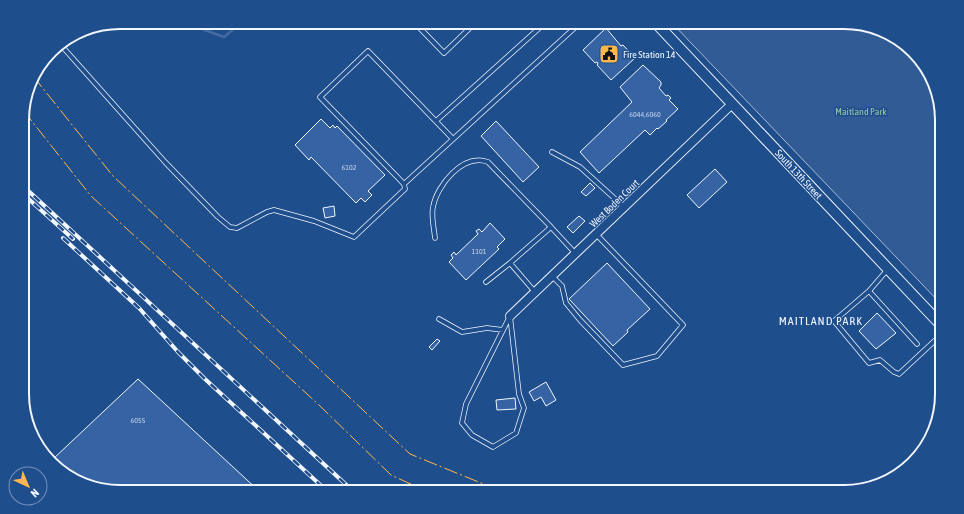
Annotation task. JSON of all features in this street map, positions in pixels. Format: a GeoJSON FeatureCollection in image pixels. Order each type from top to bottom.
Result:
{"type":"FeatureCollection","features":[{"type":"Feature","properties":{"kind":"street","name":"South 13th Street"},"geometry":{"type":"LineString","coordinates":[[662,29],[935,318]]}},
{"type":"Feature","properties":{"kind":"street","name":"West Boden Court"},"geometry":{"type":"LineString","coordinates":[[510,316],[732,104]]}},
{"type":"Feature","properties":{"kind":"lane"},"geometry":{"type":"LineString","coordinates":[[421,29],[444,53],[469,29]]}},
{"type":"Feature","properties":{"kind":"lane"},"geometry":{"type":"LineString","coordinates":[[436,121],[538,29]]}},
{"type":"Feature","properties":{"kind":"lane"},"geometry":{"type":"LineString","coordinates":[[404,184],[573,29]]}},
{"type":"Feature","properties":{"kind":"lane"},"geometry":{"type":"LineString","coordinates":[[64,49],[165,162],[218,217],[230,227],[237,228],[267,212],[274,210],[314,221],[354,237],[405,189],[404,184],[320,97],[368,51],[453,139]]}},
{"type":"Feature","properties":{"kind":"lane"},"geometry":{"type":"LineString","coordinates":[[552,152],[580,167],[624,207]]}},
{"type":"Feature","properties":{"kind":"lane"},"geometry":{"type":"LineString","coordinates":[[435,238],[433,207],[443,183],[462,166],[483,160],[488,162],[575,253]]}},
{"type":"Feature","properties":{"kind":"lane"},"geometry":{"type":"LineString","coordinates":[[486,282],[551,227]]}},
{"type":"Feature","properties":{"kind":"lane"},"geometry":{"type":"LineString","coordinates":[[552,276],[562,286],[566,302],[580,320],[623,365],[657,356],[683,325],[596,234]]}},
{"type":"Feature","properties":{"kind":"lane"},"geometry":{"type":"LineString","coordinates":[[510,263],[535,292]]}},
{"type":"Feature","properties":{"kind":"lane"},"geometry":{"type":"LineString","coordinates":[[889,269],[869,291],[834,321],[869,363],[880,360],[894,372],[899,374],[935,341]]}},
{"type":"Feature","properties":{"kind":"lane"},"geometry":{"type":"LineString","coordinates":[[869,291],[917,344]]}},
{"type":"Feature","properties":{"kind":"lane"},"geometry":{"type":"LineString","coordinates":[[510,316],[519,394],[524,408],[516,433],[493,447],[472,435],[462,423],[466,404],[510,316]]}},
{"type":"Feature","properties":{"kind":"lane"},"geometry":{"type":"LineString","coordinates":[[439,318],[462,332],[487,328],[503,330]]}},
{"type":"Feature","properties":{"kind":"shaded area","name":"Maitland Park"},"geometry":{"type":"Polygon","coordinates":[[[678,29],[856,30],[884,38],[894,44],[912,60],[926,80],[934,108],[935,298],[678,29]]]}},
{"type":"Feature","properties":{"kind":"building","name":"Fire Station 14"},"geometry":{"type":"Polygon","coordinates":[[[605,29],[607,29],[621,46],[623,45],[635,58],[611,80],[597,65],[597,62],[595,63],[583,50],[605,29]]]}},
{"type":"Feature","properties":{"kind":"building"},"geometry":{"type":"Polygon","coordinates":[[[643,65],[661,82],[659,88],[666,96],[668,95],[671,98],[669,100],[678,109],[666,120],[667,121],[650,135],[645,130],[599,173],[580,152],[632,102],[620,87],[643,65]]]}},
{"type":"Feature","properties":{"kind":"building"},"geometry":{"type":"Polygon","coordinates":[[[321,119],[330,128],[333,125],[335,128],[337,126],[385,175],[368,191],[372,195],[365,202],[361,198],[356,203],[311,157],[309,160],[295,145],[321,119]]]}},
{"type":"Feature","properties":{"kind":"building"},"geometry":{"type":"Polygon","coordinates":[[[496,121],[539,167],[523,182],[481,136],[496,121]]]}},
{"type":"Feature","properties":{"kind":"building"},"geometry":{"type":"Polygon","coordinates":[[[715,169],[727,182],[699,208],[687,195],[715,169]]]}},
{"type":"Feature","properties":{"kind":"building"},"geometry":{"type":"Polygon","coordinates":[[[590,183],[595,188],[586,196],[581,192],[590,183]]]}},
{"type":"Feature","properties":{"kind":"building"},"geometry":{"type":"Polygon","coordinates":[[[334,206],[335,216],[325,218],[323,208],[334,206]]]}},
{"type":"Feature","properties":{"kind":"building"},"geometry":{"type":"Polygon","coordinates":[[[579,216],[585,221],[573,233],[567,227],[579,216]]]}},
{"type":"Feature","properties":{"kind":"building"},"geometry":{"type":"Polygon","coordinates":[[[490,223],[505,239],[497,247],[499,249],[466,280],[449,262],[453,258],[451,255],[454,252],[456,255],[478,234],[476,231],[479,229],[482,232],[490,223]]]}},
{"type":"Feature","properties":{"kind":"building"},"geometry":{"type":"Polygon","coordinates":[[[607,263],[650,309],[627,330],[628,332],[613,346],[569,299],[607,263]]]}},
{"type":"Feature","properties":{"kind":"building"},"geometry":{"type":"Polygon","coordinates":[[[877,313],[896,333],[876,349],[859,331],[877,313]]]}},
{"type":"Feature","properties":{"kind":"building"},"geometry":{"type":"Polygon","coordinates":[[[437,339],[440,341],[432,350],[429,347],[437,339]]]}},
{"type":"Feature","properties":{"kind":"building"},"geometry":{"type":"Polygon","coordinates":[[[138,379],[252,485],[108,484],[80,476],[70,470],[55,457],[138,379]]]}},
{"type":"Feature","properties":{"kind":"building"},"geometry":{"type":"Polygon","coordinates":[[[546,382],[556,400],[546,406],[541,397],[534,401],[529,392],[546,382]]]}},
{"type":"Feature","properties":{"kind":"building"},"geometry":{"type":"Polygon","coordinates":[[[515,398],[516,409],[497,410],[496,400],[515,398]]]}},
{"type":"Feature","properties":{"kind":"waterway"},"geometry":{"type":"LineString","coordinates":[[202,29],[224,37],[234,29]]}},
{"type":"Feature","properties":{"kind":"railway"},"geometry":{"type":"LineString","coordinates":[[29,191],[346,485]]}},
{"type":"Feature","properties":{"kind":"railway"},"geometry":{"type":"LineString","coordinates":[[29,199],[73,239]]}},
{"type":"Feature","properties":{"kind":"railway"},"geometry":{"type":"LineString","coordinates":[[63,238],[139,308],[178,352],[205,379],[320,485]]}},
{"type":"Feature","properties":{"kind":"power"},"geometry":{"type":"LineString","coordinates":[[38,82],[113,176],[410,454],[486,485]]}},
{"type":"Feature","properties":{"kind":"power"},"geometry":{"type":"LineString","coordinates":[[29,118],[91,196],[319,405],[391,475],[413,485]]}},
{"type":"Feature","properties":{"kind":"place","name":"Fire Station 14"},"geometry":{"type":"Point","coordinates":[609,54]}},
{"type":"Feature","properties":{"kind":"district","name":"MAITLAND PARK"},"geometry":{"type":"Point","coordinates":[821,321]}}]}
